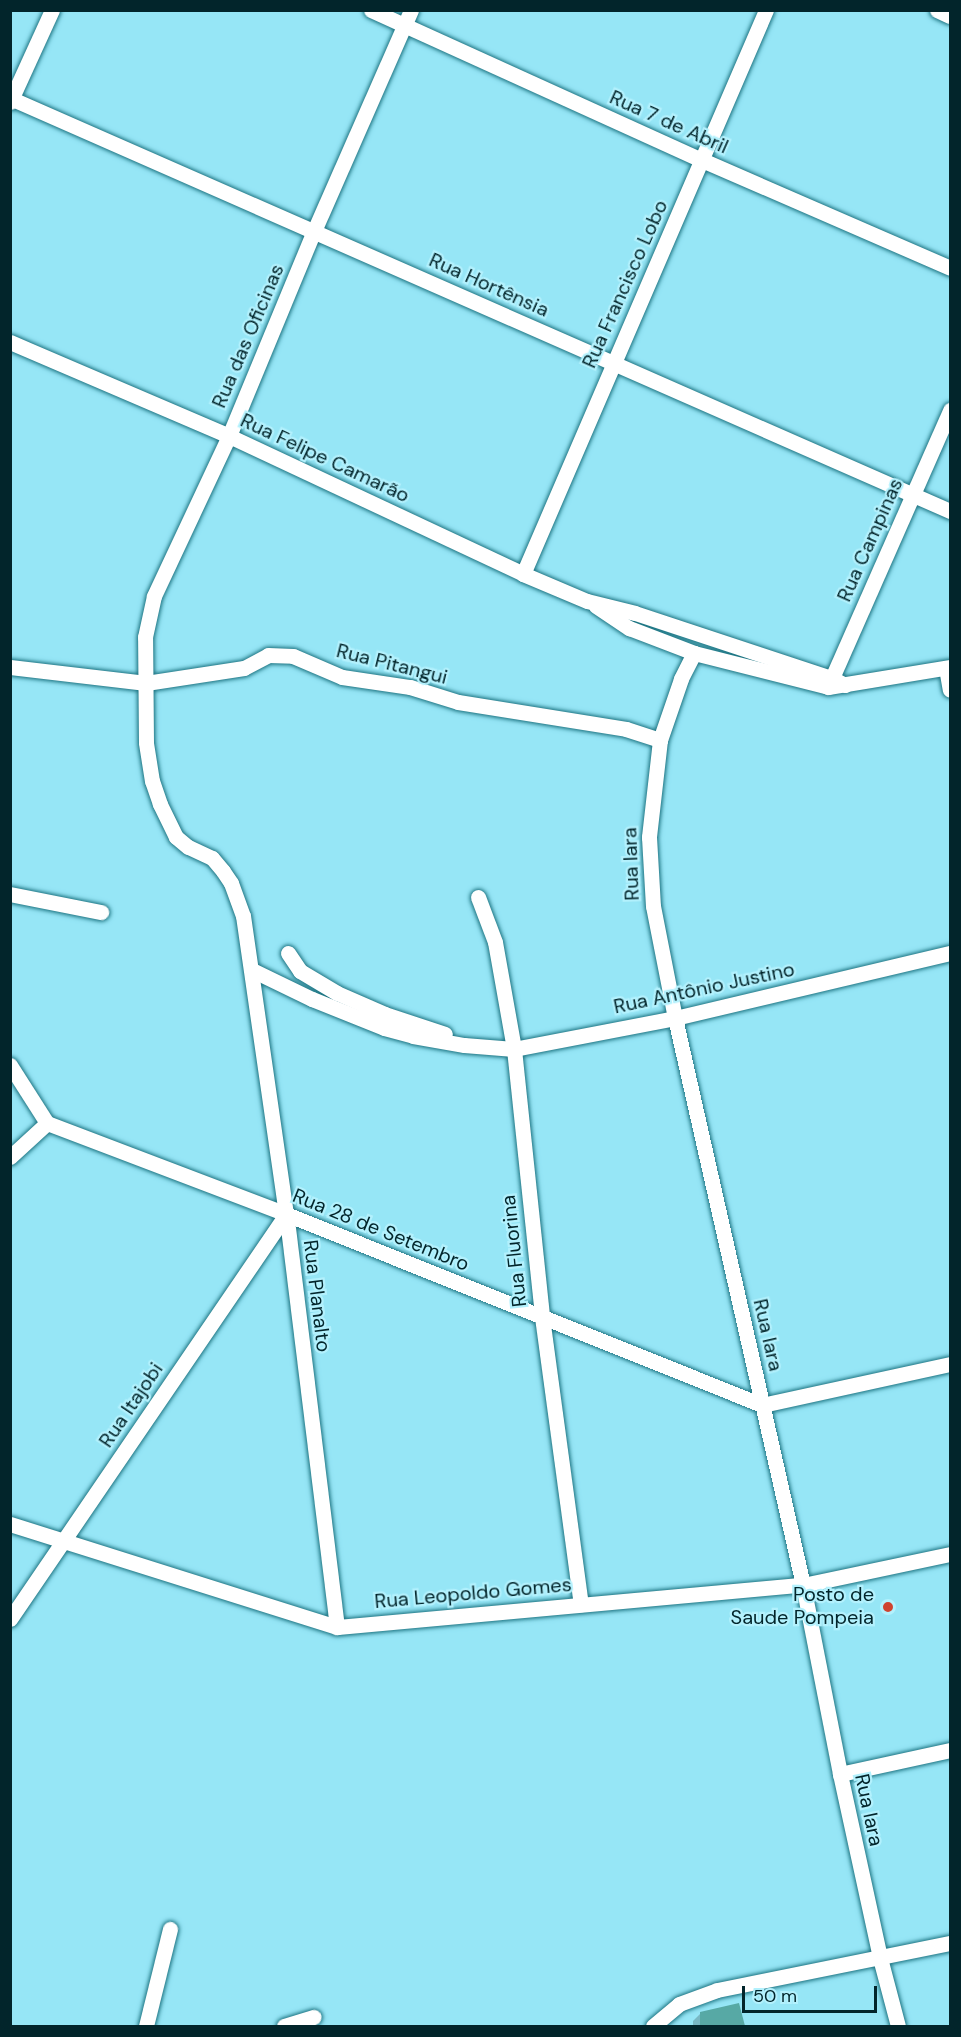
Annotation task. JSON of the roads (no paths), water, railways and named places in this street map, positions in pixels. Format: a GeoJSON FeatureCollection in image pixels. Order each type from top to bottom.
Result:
{"type":"FeatureCollection","features":[{"type":"Feature","properties":{"kind":"street"},"geometry":{"type":"LineString","coordinates":[[11,99],[52,10]]}},
{"type":"Feature","properties":{"kind":"street","name":"Rua 7 de Abril"},"geometry":{"type":"LineString","coordinates":[[371,10],[702,160],[951,268]]}},
{"type":"Feature","properties":{"kind":"street","name":"Rua das Oficinas"},"geometry":{"type":"LineString","coordinates":[[146,683],[145,637],[154,596],[229,436],[314,231],[411,10]]}},
{"type":"Feature","properties":{"kind":"street","name":"Rua Francisco Lobo"},"geometry":{"type":"LineString","coordinates":[[523,574],[766,10]]}},
{"type":"Feature","properties":{"kind":"street"},"geometry":{"type":"LineString","coordinates":[[937,10],[951,16]]}},
{"type":"Feature","properties":{"kind":"street","name":"Rua Hortênsia"},"geometry":{"type":"LineString","coordinates":[[11,99],[951,511]]}},
{"type":"Feature","properties":{"kind":"street","name":"Rua Felipe Camarão"},"geometry":{"type":"LineString","coordinates":[[10,342],[229,436],[523,574],[587,601],[635,613],[835,683]]}},
{"type":"Feature","properties":{"kind":"street","name":"Rua Campinas"},"geometry":{"type":"LineString","coordinates":[[835,683],[951,410]]}},
{"type":"Feature","properties":{"kind":"street","name":"Rua Felipe Camarão"},"geometry":{"type":"LineString","coordinates":[[587,601],[629,628],[694,653],[835,683]]}},
{"type":"Feature","properties":{"kind":"street","name":"Rua Iara"},"geometry":{"type":"LineString","coordinates":[[694,653],[681,679],[660,740],[649,837],[653,906],[675,1018],[804,1585],[840,1774],[880,1958],[898,2026]]}},
{"type":"Feature","properties":{"kind":"street","name":"Rua Pitangui"},"geometry":{"type":"LineString","coordinates":[[10,667],[146,683],[244,668],[268,655],[293,656],[342,678],[410,687],[458,702],[626,729],[660,740]]}},
{"type":"Feature","properties":{"kind":"street"},"geometry":{"type":"LineString","coordinates":[[835,683],[948,667],[951,690]]}},
{"type":"Feature","properties":{"kind":"street"},"geometry":{"type":"LineString","coordinates":[[146,683],[146,742],[152,781],[160,804],[176,837],[188,847],[212,858],[231,883],[243,916],[252,970]]}},
{"type":"Feature","properties":{"kind":"street"},"geometry":{"type":"LineString","coordinates":[[10,894],[101,912]]}},
{"type":"Feature","properties":{"kind":"street","name":"Rua Fluorina"},"geometry":{"type":"LineString","coordinates":[[478,897],[495,942],[514,1049],[542,1317],[581,1604]]}},
{"type":"Feature","properties":{"kind":"street","name":"Rua Antônio Justino"},"geometry":{"type":"LineString","coordinates":[[288,953],[300,971],[337,993],[385,1014],[447,1035],[464,1045]]}},
{"type":"Feature","properties":{"kind":"street","name":"Rua Antônio Justino"},"geometry":{"type":"LineString","coordinates":[[252,970],[312,999],[384,1028],[464,1045],[514,1049],[675,1018],[951,953]]}},
{"type":"Feature","properties":{"kind":"street","name":"Rua Planalto"},"geometry":{"type":"LineString","coordinates":[[252,970],[286,1214],[337,1627]]}},
{"type":"Feature","properties":{"kind":"street"},"geometry":{"type":"LineString","coordinates":[[10,1065],[47,1123],[10,1157]]}},
{"type":"Feature","properties":{"kind":"street","name":"Rua 28 de Setembro"},"geometry":{"type":"LineString","coordinates":[[47,1123],[286,1214],[762,1405]]}},
{"type":"Feature","properties":{"kind":"street","name":"Rua Itajobi"},"geometry":{"type":"LineString","coordinates":[[10,1619],[286,1214]]}},
{"type":"Feature","properties":{"kind":"street"},"geometry":{"type":"LineString","coordinates":[[762,1405],[951,1364]]}},
{"type":"Feature","properties":{"kind":"street","name":"Rua Leopoldo Gomes"},"geometry":{"type":"LineString","coordinates":[[10,1524],[337,1627],[804,1585],[951,1554]]}},
{"type":"Feature","properties":{"kind":"street"},"geometry":{"type":"LineString","coordinates":[[840,1774],[951,1750]]}},
{"type":"Feature","properties":{"kind":"street"},"geometry":{"type":"LineString","coordinates":[[146,2026],[170,1929]]}},
{"type":"Feature","properties":{"kind":"street"},"geometry":{"type":"LineString","coordinates":[[653,2026],[668,2013],[693,1998],[717,1990],[951,1943]]}},
{"type":"Feature","properties":{"kind":"street"},"geometry":{"type":"LineString","coordinates":[[284,2026],[314,2017]]}},
{"type":"Feature","properties":{"kind":"place","name":"Posto de Saude Pompeia"},"geometry":{"type":"Point","coordinates":[888,1607]}}]}
